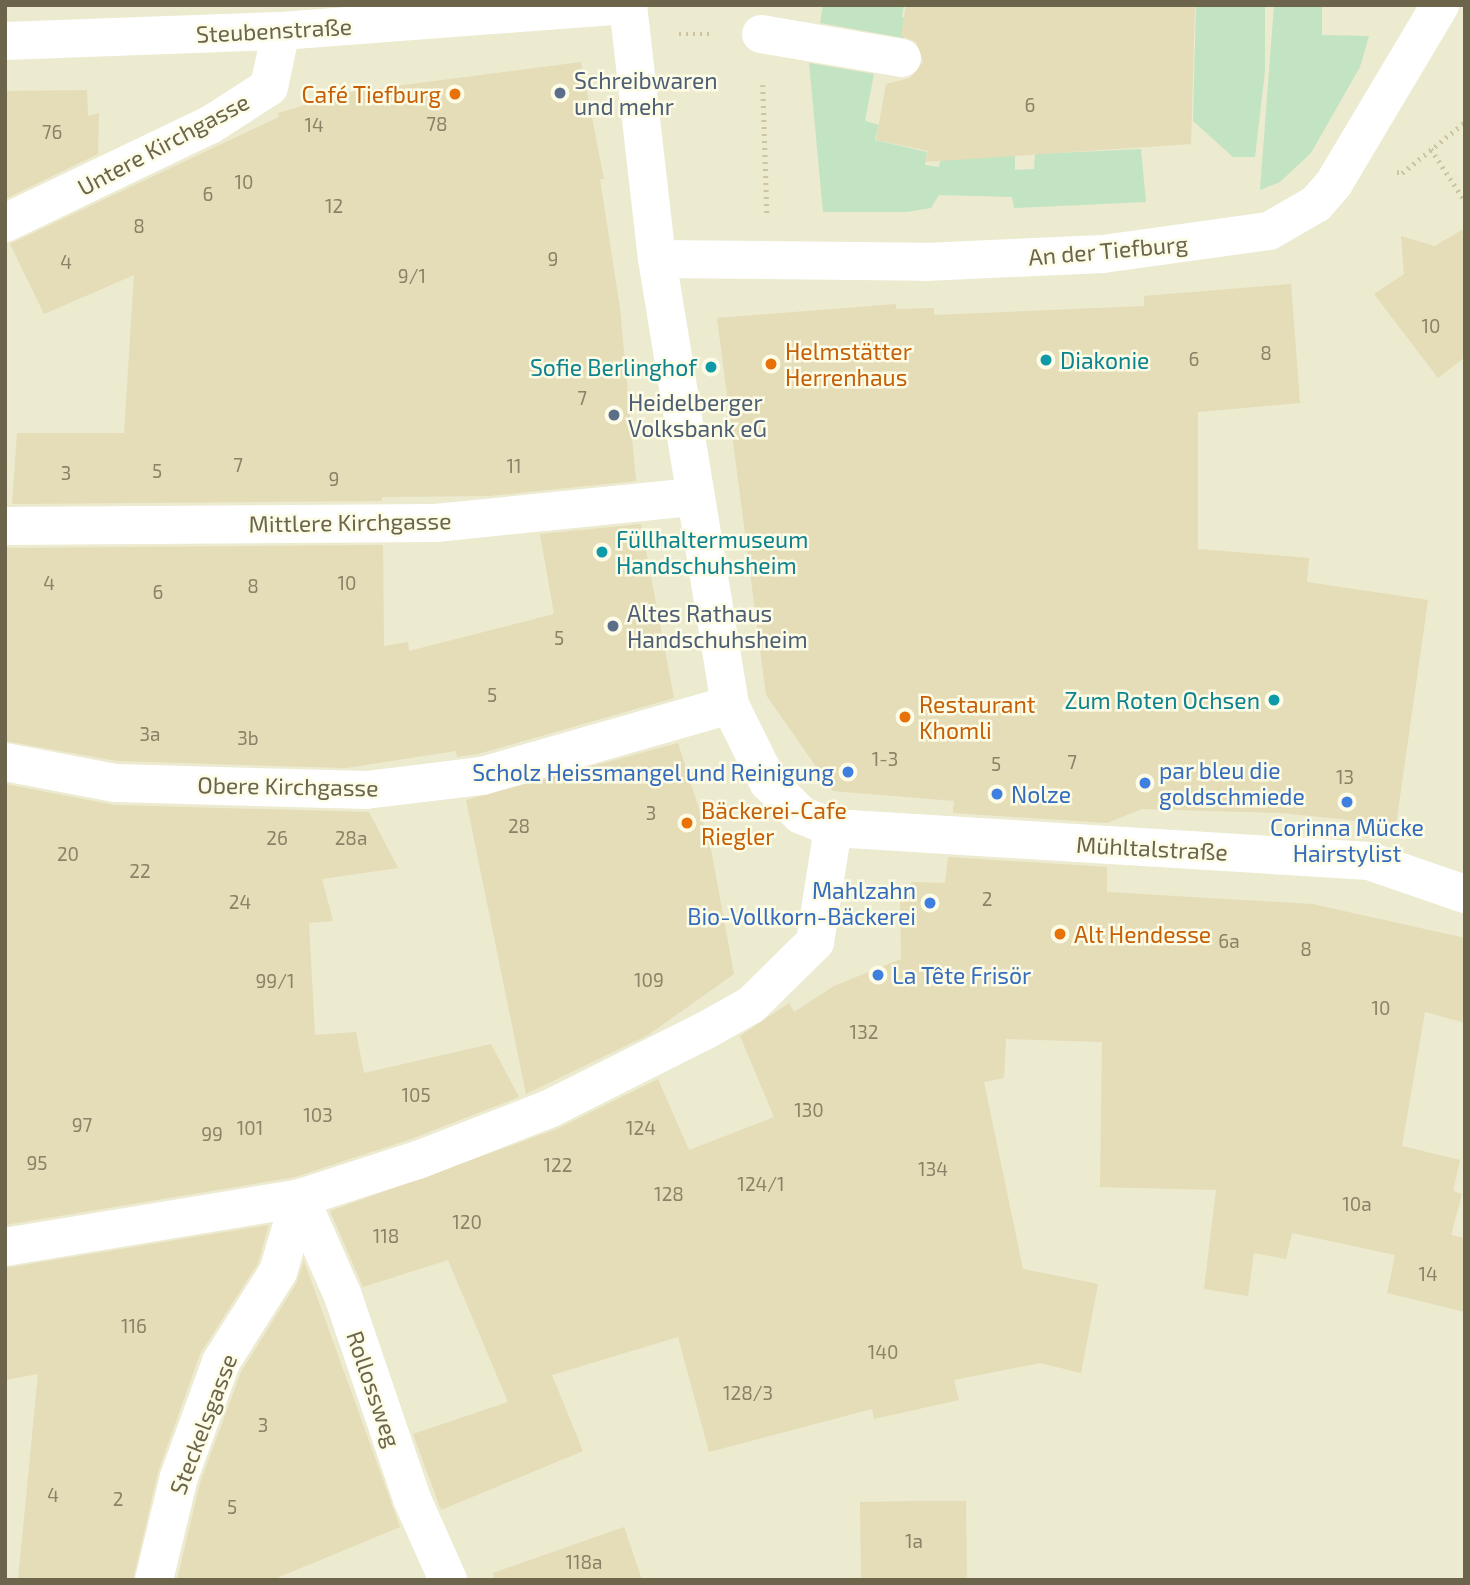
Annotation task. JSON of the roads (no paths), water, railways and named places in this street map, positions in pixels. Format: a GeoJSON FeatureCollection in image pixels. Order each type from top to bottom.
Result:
{"type":"FeatureCollection","features":[{"type":"Feature","properties":{"kind":"street","name":"An der Tiefburg"},"geometry":{"type":"LineString","coordinates":[[657,259],[925,262],[1103,254],[1269,231],[1316,204],[1334,183],[1440,5]]}},
{"type":"Feature","properties":{"kind":"street","name":"Steubenstraße"},"geometry":{"type":"LineString","coordinates":[[5,41],[629,15]]}},
{"type":"Feature","properties":{"kind":"street","name":"Mühltalstraße"},"geometry":{"type":"LineString","coordinates":[[629,15],[657,259],[730,705],[768,782],[801,815],[833,828],[1369,861],[1465,894]]}},
{"type":"Feature","properties":{"kind":"street","name":"Untere Kirchgasse"},"geometry":{"type":"LineString","coordinates":[[5,223],[210,125],[269,86],[281,31]]}},
{"type":"Feature","properties":{"kind":"street"},"geometry":{"type":"LineString","coordinates":[[761,34],[902,58]]}},
{"type":"Feature","properties":{"kind":"street","name":"Mittlere Kirchgasse"},"geometry":{"type":"LineString","coordinates":[[5,526],[436,523],[694,496]]}},
{"type":"Feature","properties":{"kind":"street","name":"Obere Kirchgasse"},"geometry":{"type":"LineString","coordinates":[[5,762],[115,783],[366,790],[482,776],[730,705]]}},
{"type":"Feature","properties":{"kind":"street"},"geometry":{"type":"LineString","coordinates":[[5,1247],[300,1198],[418,1160],[549,1109],[751,1004],[815,942],[833,828]]}},
{"type":"Feature","properties":{"kind":"street","name":"Steckelsgasse"},"geometry":{"type":"LineString","coordinates":[[153,1580],[179,1478],[222,1362],[278,1272],[300,1198]]}},
{"type":"Feature","properties":{"kind":"street","name":"Rollossweg"},"geometry":{"type":"LineString","coordinates":[[300,1198],[343,1296],[412,1499],[448,1580]]}},
{"type":"Feature","properties":{"kind":"place","name":"Schreibwaren und mehr"},"geometry":{"type":"Point","coordinates":[560,93]}},
{"type":"Feature","properties":{"kind":"place","name":"Café Tiefburg"},"geometry":{"type":"Point","coordinates":[455,94]}},
{"type":"Feature","properties":{"kind":"place","name":"Diakonie"},"geometry":{"type":"Point","coordinates":[1046,360]}},
{"type":"Feature","properties":{"kind":"place","name":"Helmstätter Herrenhaus"},"geometry":{"type":"Point","coordinates":[771,364]}},
{"type":"Feature","properties":{"kind":"place","name":"Sofie Berlinghof"},"geometry":{"type":"Point","coordinates":[711,367]}},
{"type":"Feature","properties":{"kind":"place","name":"Heidelberger Volksbank eG"},"geometry":{"type":"Point","coordinates":[614,415]}},
{"type":"Feature","properties":{"kind":"place","name":"Füllhaltermuseum Handschuhsheim"},"geometry":{"type":"Point","coordinates":[602,552]}},
{"type":"Feature","properties":{"kind":"place","name":"Altes Rathaus Handschuhsheim"},"geometry":{"type":"Point","coordinates":[613,626]}},
{"type":"Feature","properties":{"kind":"place","name":"Zum Roten Ochsen"},"geometry":{"type":"Point","coordinates":[1274,700]}},
{"type":"Feature","properties":{"kind":"place","name":"Restaurant Khomli"},"geometry":{"type":"Point","coordinates":[905,717]}},
{"type":"Feature","properties":{"kind":"place","name":"Scholz Heissmangel und Reinigung"},"geometry":{"type":"Point","coordinates":[848,772]}},
{"type":"Feature","properties":{"kind":"place","name":"par bleu die goldschmiede"},"geometry":{"type":"Point","coordinates":[1145,783]}},
{"type":"Feature","properties":{"kind":"place","name":"Nolze"},"geometry":{"type":"Point","coordinates":[997,794]}},
{"type":"Feature","properties":{"kind":"place","name":"Corinna Mücke Hairstylist"},"geometry":{"type":"Point","coordinates":[1347,802]}},
{"type":"Feature","properties":{"kind":"place","name":"Bäckerei-Cafe Riegler"},"geometry":{"type":"Point","coordinates":[687,823]}},
{"type":"Feature","properties":{"kind":"place","name":"Mahlzahn Bio-Vollkorn-Bäckerei"},"geometry":{"type":"Point","coordinates":[930,903]}},
{"type":"Feature","properties":{"kind":"place","name":"Alt Hendesse"},"geometry":{"type":"Point","coordinates":[1060,934]}},
{"type":"Feature","properties":{"kind":"place","name":"La Tête Frisör"},"geometry":{"type":"Point","coordinates":[878,975]}}]}
